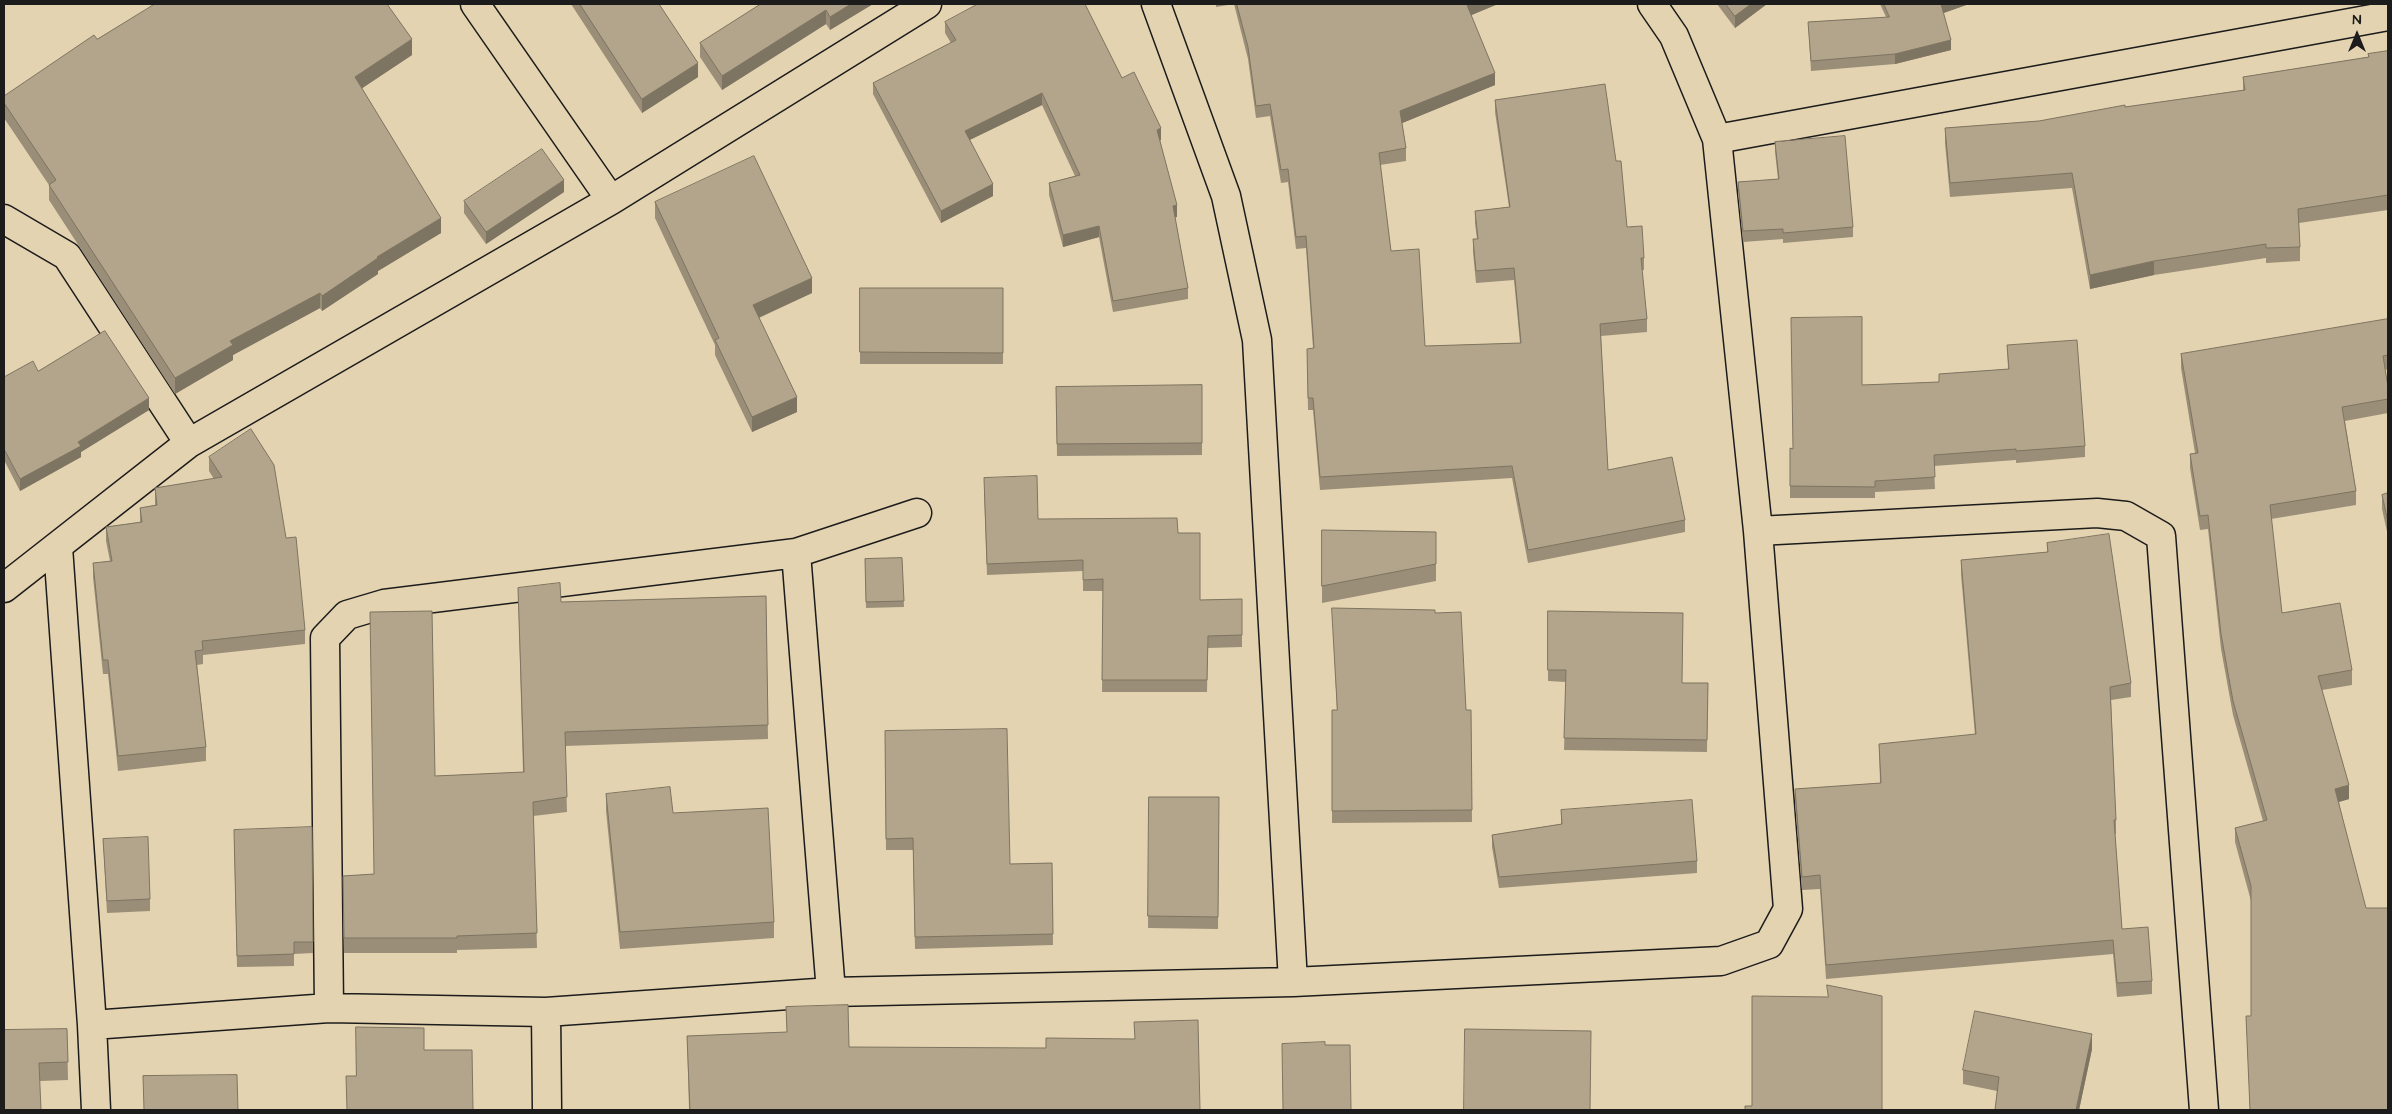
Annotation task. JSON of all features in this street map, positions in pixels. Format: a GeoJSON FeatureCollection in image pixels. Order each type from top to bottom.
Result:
{"type":"FeatureCollection","features":[{"type":"Feature","properties":{"kind":"street"},"geometry":{"type":"LineString","coordinates":[[475,4],[611,200]]}},
{"type":"Feature","properties":{"kind":"street"},"geometry":{"type":"LineString","coordinates":[[4,588],[189,444],[611,200],[927,4]]}},
{"type":"Feature","properties":{"kind":"street"},"geometry":{"type":"LineString","coordinates":[[1156,4],[1226,196],[1258,340],[1293,982]]}},
{"type":"Feature","properties":{"kind":"street"},"geometry":{"type":"LineString","coordinates":[[92,1025],[329,1008],[546,1012],[831,992],[1293,982],[1720,960],[1769,944],[1788,908],[1758,531],[1717,139],[1674,36],[1652,4]]}},
{"type":"Feature","properties":{"kind":"street"},"geometry":{"type":"LineString","coordinates":[[1717,139],[2388,16]]}},
{"type":"Feature","properties":{"kind":"street"},"geometry":{"type":"LineString","coordinates":[[4,219],[67,256],[189,444]]}},
{"type":"Feature","properties":{"kind":"street"},"geometry":{"type":"LineString","coordinates":[[329,1008],[324,638],[347,615],[384,604],[796,553],[918,513]]}},
{"type":"Feature","properties":{"kind":"street"},"geometry":{"type":"LineString","coordinates":[[1758,531],[2097,514],[2126,516],[2161,536],[2204,1110]]}},
{"type":"Feature","properties":{"kind":"street"},"geometry":{"type":"LineString","coordinates":[[58,547],[92,1025],[96,1110]]}},
{"type":"Feature","properties":{"kind":"street"},"geometry":{"type":"LineString","coordinates":[[796,553],[831,992]]}},
{"type":"Feature","properties":{"kind":"street"},"geometry":{"type":"LineString","coordinates":[[546,1012],[547,1110]]}},
{"type":"Feature","properties":{"kind":"building"},"geometry":{"type":"Polygon","coordinates":[[[155,4],[387,4],[412,39],[355,77],[441,218],[377,257],[322,296],[320,293],[230,341],[233,345],[175,378],[49,185],[56,180],[4,103],[4,96],[94,35],[97,39],[155,4]]]}},
{"type":"Feature","properties":{"kind":"building"},"geometry":{"type":"Polygon","coordinates":[[[580,4],[659,4],[698,63],[642,99],[580,4]]]}},
{"type":"Feature","properties":{"kind":"building"},"geometry":{"type":"Polygon","coordinates":[[[761,4],[851,4],[830,17],[826,10],[722,76],[700,43],[761,4]]]}},
{"type":"Feature","properties":{"kind":"building"},"geometry":{"type":"Polygon","coordinates":[[[978,4],[1085,4],[1122,78],[1134,72],[1161,128],[1157,130],[1177,205],[1173,206],[1188,288],[1113,301],[1099,226],[1063,235],[1049,183],[1080,175],[1042,93],[965,131],[993,184],[941,211],[873,83],[956,40],[945,22],[978,4]]]}},
{"type":"Feature","properties":{"kind":"building"},"geometry":{"type":"Polygon","coordinates":[[[1237,4],[1469,4],[1467,5],[1495,73],[1400,111],[1406,148],[1379,153],[1391,251],[1419,249],[1425,346],[1521,343],[1514,268],[1476,271],[1473,239],[1478,239],[1475,211],[1510,207],[1495,100],[1605,84],[1616,161],[1621,161],[1627,227],[1642,226],[1644,258],[1641,258],[1647,319],[1600,324],[1608,470],[1672,457],[1685,520],[1528,550],[1512,466],[1320,477],[1313,398],[1308,398],[1307,349],[1314,348],[1306,236],[1296,237],[1288,169],[1281,170],[1270,104],[1256,106],[1248,47],[1237,4]]]}},
{"type":"Feature","properties":{"kind":"building"},"geometry":{"type":"Polygon","coordinates":[[[1726,4],[1751,4],[1735,16],[1726,4]]]}},
{"type":"Feature","properties":{"kind":"building"},"geometry":{"type":"Polygon","coordinates":[[[1884,4],[1941,4],[1951,40],[1895,54],[1811,61],[1808,22],[1889,17],[1884,4]]]}},
{"type":"Feature","properties":{"kind":"building"},"geometry":{"type":"Polygon","coordinates":[[[2388,51],[2388,195],[2298,209],[2300,247],[2266,248],[2266,244],[2154,261],[2090,275],[2072,173],[1950,183],[1945,128],[2039,121],[2125,105],[2125,107],[2245,90],[2243,77],[2369,57],[2368,54],[2388,51]]]}},
{"type":"Feature","properties":{"kind":"building"},"geometry":{"type":"Polygon","coordinates":[[[1845,136],[1853,227],[1783,233],[1783,229],[1743,231],[1738,182],[1779,179],[1775,142],[1845,136]]]}},
{"type":"Feature","properties":{"kind":"building"},"geometry":{"type":"Polygon","coordinates":[[[542,149],[564,180],[486,232],[464,201],[542,149]]]}},
{"type":"Feature","properties":{"kind":"building"},"geometry":{"type":"Polygon","coordinates":[[[754,156],[812,278],[753,305],[797,397],[752,417],[715,340],[719,338],[655,202],[754,156]]]}},
{"type":"Feature","properties":{"kind":"building"},"geometry":{"type":"Polygon","coordinates":[[[860,288],[1003,288],[1003,353],[860,352],[860,288]]]}},
{"type":"Feature","properties":{"kind":"building"},"geometry":{"type":"Polygon","coordinates":[[[1862,317],[1862,385],[1939,382],[1939,374],[2009,369],[2007,345],[2077,340],[2085,446],[1934,455],[1935,477],[1875,481],[1875,487],[1790,486],[1790,448],[1793,449],[1791,318],[1862,317]]]}},
{"type":"Feature","properties":{"kind":"building"},"geometry":{"type":"Polygon","coordinates":[[[2388,319],[2388,355],[2383,356],[2388,399],[2342,407],[2356,491],[2270,505],[2282,613],[2340,603],[2352,670],[2318,676],[2349,785],[2335,789],[2366,908],[2388,908],[2388,1110],[2250,1110],[2246,1016],[2251,1016],[2251,886],[2235,828],[2267,820],[2233,701],[2221,634],[2208,515],[2200,516],[2190,454],[2198,453],[2181,354],[2388,319]]]}},
{"type":"Feature","properties":{"kind":"building"},"geometry":{"type":"Polygon","coordinates":[[[105,331],[149,398],[78,442],[81,446],[20,479],[4,449],[4,377],[33,361],[38,371],[105,331]]]}},
{"type":"Feature","properties":{"kind":"building"},"geometry":{"type":"Polygon","coordinates":[[[1202,385],[1202,443],[1057,444],[1056,387],[1202,385]]]}},
{"type":"Feature","properties":{"kind":"building"},"geometry":{"type":"Polygon","coordinates":[[[251,429],[274,465],[286,538],[296,537],[305,630],[202,641],[203,650],[195,651],[206,747],[118,756],[108,660],[103,660],[93,563],[112,561],[106,527],[142,522],[140,508],[157,505],[155,488],[222,477],[209,457],[251,429]]]}},
{"type":"Feature","properties":{"kind":"building"},"geometry":{"type":"Polygon","coordinates":[[[1037,476],[1038,519],[1177,518],[1178,533],[1200,533],[1200,600],[1242,599],[1242,635],[1208,636],[1207,680],[1102,680],[1103,579],[1083,580],[1083,560],[987,564],[984,478],[1037,476]]]}},
{"type":"Feature","properties":{"kind":"building"},"geometry":{"type":"Polygon","coordinates":[[[2388,493],[2388,522],[2382,495],[2388,493]]]}},
{"type":"Feature","properties":{"kind":"building"},"geometry":{"type":"Polygon","coordinates":[[[1322,530],[1436,532],[1436,564],[1322,586],[1322,530]]]}},
{"type":"Feature","properties":{"kind":"building"},"geometry":{"type":"Polygon","coordinates":[[[2109,534],[2131,683],[2110,687],[2116,820],[2114,820],[2122,929],[2148,927],[2152,981],[2117,983],[2113,940],[1826,965],[1820,875],[1802,877],[1795,789],[1881,783],[1879,744],[1976,734],[1961,560],[2048,552],[2047,543],[2109,534]]]}},
{"type":"Feature","properties":{"kind":"building"},"geometry":{"type":"Polygon","coordinates":[[[902,558],[904,601],[866,602],[865,559],[902,558]]]}},
{"type":"Feature","properties":{"kind":"building"},"geometry":{"type":"Polygon","coordinates":[[[560,583],[561,602],[766,596],[768,725],[565,732],[567,797],[533,802],[537,933],[457,936],[457,938],[344,938],[343,876],[374,874],[370,612],[432,611],[435,776],[524,772],[518,588],[560,583]]]}},
{"type":"Feature","properties":{"kind":"building"},"geometry":{"type":"Polygon","coordinates":[[[1332,608],[1435,610],[1435,613],[1461,612],[1466,710],[1471,710],[1472,810],[1332,811],[1332,710],[1337,710],[1332,608]]]}},
{"type":"Feature","properties":{"kind":"building"},"geometry":{"type":"Polygon","coordinates":[[[1548,611],[1683,613],[1682,683],[1708,683],[1707,740],[1564,738],[1566,670],[1548,670],[1548,611]]]}},
{"type":"Feature","properties":{"kind":"building"},"geometry":{"type":"Polygon","coordinates":[[[1007,729],[1010,864],[1052,863],[1053,934],[915,937],[913,838],[886,839],[885,731],[1007,729]]]}},
{"type":"Feature","properties":{"kind":"building"},"geometry":{"type":"Polygon","coordinates":[[[670,787],[673,813],[768,808],[774,922],[620,932],[606,794],[670,787]]]}},
{"type":"Feature","properties":{"kind":"building"},"geometry":{"type":"Polygon","coordinates":[[[1149,797],[1219,797],[1218,917],[1148,916],[1149,797]]]}},
{"type":"Feature","properties":{"kind":"building"},"geometry":{"type":"Polygon","coordinates":[[[1692,800],[1697,861],[1499,877],[1492,835],[1562,824],[1561,810],[1692,800]]]}},
{"type":"Feature","properties":{"kind":"building"},"geometry":{"type":"Polygon","coordinates":[[[312,827],[313,942],[294,942],[294,954],[237,956],[234,830],[312,827]]]}},
{"type":"Feature","properties":{"kind":"building"},"geometry":{"type":"Polygon","coordinates":[[[148,837],[150,899],[107,901],[103,839],[148,837]]]}},
{"type":"Feature","properties":{"kind":"building"},"geometry":{"type":"Polygon","coordinates":[[[1827,985],[1882,996],[1882,1110],[1745,1110],[1745,1106],[1752,1106],[1752,996],[1828,997],[1827,985]]]}},
{"type":"Feature","properties":{"kind":"building"},"geometry":{"type":"Polygon","coordinates":[[[848,1005],[849,1047],[1046,1048],[1046,1038],[1135,1039],[1134,1022],[1198,1020],[1200,1110],[690,1110],[687,1036],[787,1032],[786,1007],[848,1005]]]}},
{"type":"Feature","properties":{"kind":"building"},"geometry":{"type":"Polygon","coordinates":[[[1975,1011],[2092,1034],[2076,1110],[1995,1110],[1999,1077],[1963,1070],[1975,1011]]]}},
{"type":"Feature","properties":{"kind":"building"},"geometry":{"type":"Polygon","coordinates":[[[356,1027],[424,1028],[424,1050],[472,1050],[473,1110],[347,1110],[346,1076],[356,1076],[356,1027]]]}},
{"type":"Feature","properties":{"kind":"building"},"geometry":{"type":"Polygon","coordinates":[[[67,1029],[68,1062],[39,1063],[41,1110],[4,1110],[4,1030],[67,1029]]]}},
{"type":"Feature","properties":{"kind":"building"},"geometry":{"type":"Polygon","coordinates":[[[1465,1029],[1591,1031],[1590,1110],[1464,1110],[1465,1029]]]}},
{"type":"Feature","properties":{"kind":"building"},"geometry":{"type":"Polygon","coordinates":[[[1325,1042],[1325,1045],[1350,1045],[1351,1110],[1283,1110],[1282,1044],[1325,1042]]]}},
{"type":"Feature","properties":{"kind":"building"},"geometry":{"type":"Polygon","coordinates":[[[237,1075],[238,1110],[144,1110],[143,1076],[237,1075]]]}}]}
